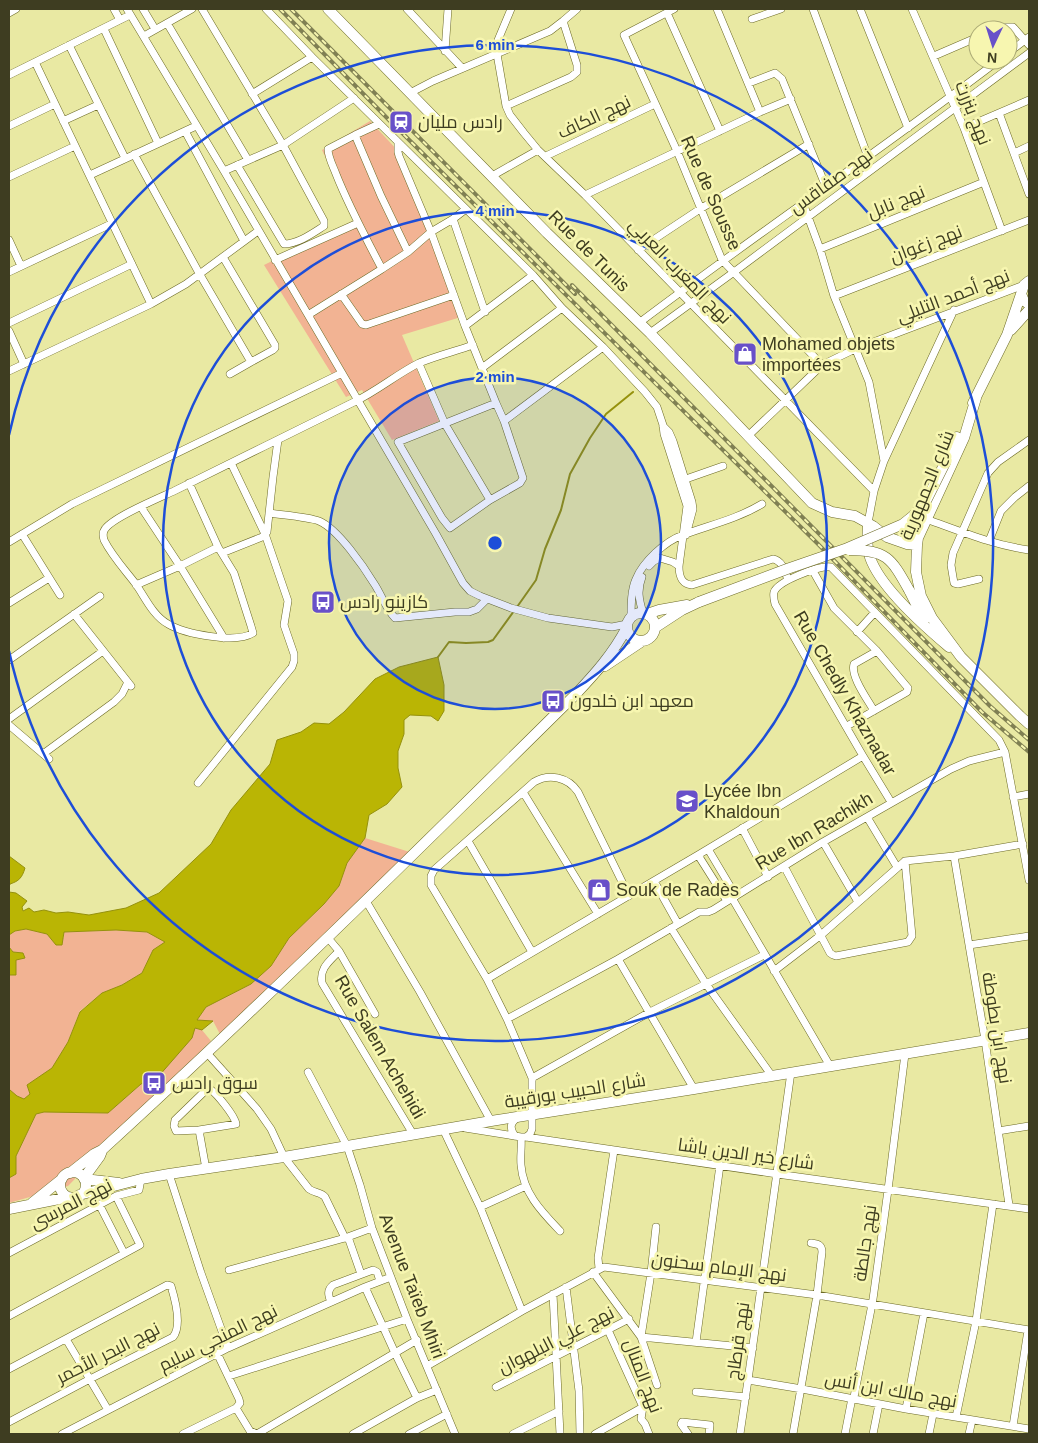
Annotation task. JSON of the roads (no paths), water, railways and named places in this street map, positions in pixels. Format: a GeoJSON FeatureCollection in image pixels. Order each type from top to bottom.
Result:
{"type":"FeatureCollection","features":[{"type":"Feature","properties":{"kind":"main road","name":"Rue de Tunis"},"geometry":{"type":"LineString","coordinates":[[328,9],[547,233],[650,333],[812,503],[832,512],[855,516],[887,537],[897,541],[907,544],[918,541]]}},
{"type":"Feature","properties":{"kind":"main road"},"geometry":{"type":"LineString","coordinates":[[1025,287],[1024,301],[1029,304]]}},
{"type":"Feature","properties":{"kind":"main road"},"geometry":{"type":"LineString","coordinates":[[29,1206],[94,1154],[102,1150],[366,902],[596,673],[610,654],[628,623],[636,614],[645,614],[695,603],[787,569],[846,550],[903,524],[913,516],[926,501],[946,461],[1007,335],[1025,287]]}},
{"type":"Feature","properties":{"kind":"main road"},"geometry":{"type":"LineString","coordinates":[[1007,335],[1029,310]]}},
{"type":"Feature","properties":{"kind":"main road","name":"شارع الجمهورية"},"geometry":{"type":"LineString","coordinates":[[976,398],[964,438],[926,519],[918,541],[916,572],[921,596],[932,618],[961,657],[1029,724]]}},
{"type":"Feature","properties":{"kind":"main road"},"geometry":{"type":"LineString","coordinates":[[868,524],[867,544],[876,571],[890,590],[930,630],[961,657]]}},
{"type":"Feature","properties":{"kind":"main road"},"geometry":{"type":"LineString","coordinates":[[846,550],[870,550],[884,555],[896,566],[930,630]]}},
{"type":"Feature","properties":{"kind":"main road"},"geometry":{"type":"LineString","coordinates":[[656,627],[695,603]]}},
{"type":"Feature","properties":{"kind":"main road"},"geometry":{"type":"LineString","coordinates":[[628,623],[628,633],[631,638],[641,642],[647,641],[652,638],[656,627],[652,617],[645,614]]}},
{"type":"Feature","properties":{"kind":"main road"},"geometry":{"type":"LineString","coordinates":[[596,673],[641,642]]}},
{"type":"Feature","properties":{"kind":"main road","name":"شارع الحبيب بورقيبة"},"geometry":{"type":"LineString","coordinates":[[9,1209],[169,1174],[284,1157],[491,1121],[1029,1033]]}},
{"type":"Feature","properties":{"kind":"main road"},"geometry":{"type":"LineString","coordinates":[[84,1178],[77,1173],[66,1176],[60,1183],[61,1190],[63,1193],[74,1196],[85,1187],[84,1178],[100,1156],[102,1150]]}},
{"type":"Feature","properties":{"kind":"main road","name":"شارع الحبيب بورقيبة"},"geometry":{"type":"LineString","coordinates":[[84,1178],[125,1183]]}},
{"type":"Feature","properties":{"kind":"street"},"geometry":{"type":"LineString","coordinates":[[9,13],[16,9]]}},
{"type":"Feature","properties":{"kind":"street"},"geometry":{"type":"LineString","coordinates":[[114,9],[120,20]]}},
{"type":"Feature","properties":{"kind":"street"},"geometry":{"type":"LineString","coordinates":[[144,9],[156,29]]}},
{"type":"Feature","properties":{"kind":"street"},"geometry":{"type":"LineString","coordinates":[[144,36],[192,9]]}},
{"type":"Feature","properties":{"kind":"street"},"geometry":{"type":"LineString","coordinates":[[202,9],[282,145],[324,226],[307,236],[284,244],[237,165]]}},
{"type":"Feature","properties":{"kind":"street"},"geometry":{"type":"LineString","coordinates":[[266,9],[398,143],[533,275],[562,308],[603,347],[654,402],[663,425],[669,432],[682,480],[690,493],[693,509],[684,537],[679,566],[679,574],[682,581],[692,585],[776,559],[781,564],[788,580],[825,567],[831,567],[997,738],[1005,752],[1023,844],[1027,852],[1029,880]]}},
{"type":"Feature","properties":{"kind":"street"},"geometry":{"type":"LineString","coordinates":[[407,9],[462,68]]}},
{"type":"Feature","properties":{"kind":"street"},"geometry":{"type":"LineString","coordinates":[[445,50],[448,9]]}},
{"type":"Feature","properties":{"kind":"street"},"geometry":{"type":"LineString","coordinates":[[497,54],[498,40],[511,9]]}},
{"type":"Feature","properties":{"kind":"street"},"geometry":{"type":"LineString","coordinates":[[410,92],[550,31],[577,9]]}},
{"type":"Feature","properties":{"kind":"street"},"geometry":{"type":"LineString","coordinates":[[674,9],[667,13],[720,131]]}},
{"type":"Feature","properties":{"kind":"street"},"geometry":{"type":"LineString","coordinates":[[717,9],[760,112]]}},
{"type":"Feature","properties":{"kind":"street"},"geometry":{"type":"LineString","coordinates":[[752,19],[781,9]]}},
{"type":"Feature","properties":{"kind":"street"},"geometry":{"type":"LineString","coordinates":[[813,9],[868,157]]}},
{"type":"Feature","properties":{"kind":"street"},"geometry":{"type":"LineString","coordinates":[[860,9],[908,128]]}},
{"type":"Feature","properties":{"kind":"street","name":"نهج بنزرت"},"geometry":{"type":"LineString","coordinates":[[913,9],[964,128],[1002,231]]}},
{"type":"Feature","properties":{"kind":"street"},"geometry":{"type":"LineString","coordinates":[[9,75],[104,29],[120,20],[129,12],[342,372],[463,583],[470,591],[522,612],[584,624],[612,627],[628,623],[636,579],[641,570],[660,548],[735,518],[762,504]]}},
{"type":"Feature","properties":{"kind":"street","name":"Rue de Sousse"},"geometry":{"type":"LineString","coordinates":[[667,13],[624,35],[677,151],[722,260],[822,365]]}},
{"type":"Feature","properties":{"kind":"street"},"geometry":{"type":"LineString","coordinates":[[506,106],[571,77],[577,72],[577,65],[563,21]]}},
{"type":"Feature","properties":{"kind":"street"},"geometry":{"type":"LineString","coordinates":[[167,23],[248,160]]}},
{"type":"Feature","properties":{"kind":"street"},"geometry":{"type":"LineString","coordinates":[[104,29],[158,143]]}},
{"type":"Feature","properties":{"kind":"street"},"geometry":{"type":"LineString","coordinates":[[1018,32],[1028,41]]}},
{"type":"Feature","properties":{"kind":"street"},"geometry":{"type":"LineString","coordinates":[[934,56],[968,41]]}},
{"type":"Feature","properties":{"kind":"street"},"geometry":{"type":"LineString","coordinates":[[69,45],[125,158]]}},
{"type":"Feature","properties":{"kind":"street","name":"نهج صفاقس"},"geometry":{"type":"LineString","coordinates":[[650,333],[956,109],[1029,53]]}},
{"type":"Feature","properties":{"kind":"street","name":"نهج المغرب العربي"},"geometry":{"type":"LineString","coordinates":[[497,54],[506,106],[538,150],[585,195],[874,491]]}},
{"type":"Feature","properties":{"kind":"street"},"geometry":{"type":"LineString","coordinates":[[252,94],[312,57]]}},
{"type":"Feature","properties":{"kind":"street"},"geometry":{"type":"LineString","coordinates":[[35,62],[151,304]]}},
{"type":"Feature","properties":{"kind":"street","name":"نهج صفاقس"},"geometry":{"type":"LineString","coordinates":[[639,323],[722,260],[868,157],[986,70]]}},
{"type":"Feature","properties":{"kind":"street"},"geometry":{"type":"LineString","coordinates":[[749,83],[772,74],[777,74],[782,79],[826,187]]}},
{"type":"Feature","properties":{"kind":"street"},"geometry":{"type":"LineString","coordinates":[[224,171],[282,145],[354,98]]}},
{"type":"Feature","properties":{"kind":"street"},"geometry":{"type":"LineString","coordinates":[[585,195],[791,99]]}},
{"type":"Feature","properties":{"kind":"street"},"geometry":{"type":"LineString","coordinates":[[964,128],[1029,100]]}},
{"type":"Feature","properties":{"kind":"street"},"geometry":{"type":"LineString","coordinates":[[9,126],[55,104]]}},
{"type":"Feature","properties":{"kind":"street","name":"نهج الكاف"},"geometry":{"type":"LineString","coordinates":[[546,156],[655,104]]}},
{"type":"Feature","properties":{"kind":"street"},"geometry":{"type":"LineString","coordinates":[[63,121],[98,105]]}},
{"type":"Feature","properties":{"kind":"street"},"geometry":{"type":"LineString","coordinates":[[999,113],[1029,194]]}},
{"type":"Feature","properties":{"kind":"street"},"geometry":{"type":"LineString","coordinates":[[379,124],[327,150],[358,223],[382,270]]}},
{"type":"Feature","properties":{"kind":"street"},"geometry":{"type":"LineString","coordinates":[[90,175],[196,126]]}},
{"type":"Feature","properties":{"kind":"street"},"geometry":{"type":"LineString","coordinates":[[185,131],[244,241]]}},
{"type":"Feature","properties":{"kind":"street"},"geometry":{"type":"LineString","coordinates":[[355,135],[408,252]]}},
{"type":"Feature","properties":{"kind":"street"},"geometry":{"type":"LineString","coordinates":[[398,143],[399,156],[431,232],[465,326],[504,420],[523,478],[523,481],[490,500],[449,528],[398,443],[496,404]]}},
{"type":"Feature","properties":{"kind":"street"},"geometry":{"type":"LineString","coordinates":[[638,250],[700,209],[809,144]]}},
{"type":"Feature","properties":{"kind":"street"},"geometry":{"type":"LineString","coordinates":[[9,178],[75,146]]}},
{"type":"Feature","properties":{"kind":"street"},"geometry":{"type":"LineString","coordinates":[[1014,153],[1029,146]]}},
{"type":"Feature","properties":{"kind":"street","name":"نهج الكاف"},"geometry":{"type":"LineString","coordinates":[[492,176],[538,150]]}},
{"type":"Feature","properties":{"kind":"street"},"geometry":{"type":"LineString","coordinates":[[134,154],[251,362]]}},
{"type":"Feature","properties":{"kind":"street","name":"نهج نابل"},"geometry":{"type":"LineString","coordinates":[[820,250],[984,182]]}},
{"type":"Feature","properties":{"kind":"street"},"geometry":{"type":"LineString","coordinates":[[803,203],[834,296],[872,389],[884,461]]}},
{"type":"Feature","properties":{"kind":"street"},"geometry":{"type":"LineString","coordinates":[[308,315],[382,270],[408,252],[431,232],[466,209]]}},
{"type":"Feature","properties":{"kind":"street"},"geometry":{"type":"LineString","coordinates":[[453,219],[485,312]]}},
{"type":"Feature","properties":{"kind":"street","name":"نهج زغوان"},"geometry":{"type":"LineString","coordinates":[[834,296],[1029,220]]}},
{"type":"Feature","properties":{"kind":"street"},"geometry":{"type":"LineString","coordinates":[[9,272],[113,223]]}},
{"type":"Feature","properties":{"kind":"street"},"geometry":{"type":"LineString","coordinates":[[275,260],[358,223]]}},
{"type":"Feature","properties":{"kind":"street"},"geometry":{"type":"LineString","coordinates":[[9,372],[151,304],[186,284],[258,231]]}},
{"type":"Feature","properties":{"kind":"street"},"geometry":{"type":"LineString","coordinates":[[9,240],[21,266]]}},
{"type":"Feature","properties":{"kind":"street"},"geometry":{"type":"LineString","coordinates":[[223,257],[276,348],[230,374]]}},
{"type":"Feature","properties":{"kind":"street"},"geometry":{"type":"LineString","coordinates":[[9,323],[132,264]]}},
{"type":"Feature","properties":{"kind":"street"},"geometry":{"type":"LineString","coordinates":[[465,326],[533,275]]}},
{"type":"Feature","properties":{"kind":"street","name":"نهج أحمد التليلي"},"geometry":{"type":"LineString","coordinates":[[748,436],[822,365],[855,349],[954,310],[1025,287]]}},
{"type":"Feature","properties":{"kind":"street"},"geometry":{"type":"LineString","coordinates":[[341,294],[362,324],[366,325],[454,295]]}},
{"type":"Feature","properties":{"kind":"street"},"geometry":{"type":"LineString","coordinates":[[482,368],[562,308]]}},
{"type":"Feature","properties":{"kind":"street"},"geometry":{"type":"LineString","coordinates":[[868,524],[874,491],[884,461],[954,310]]}},
{"type":"Feature","properties":{"kind":"street"},"geometry":{"type":"LineString","coordinates":[[9,331],[24,364]]}},
{"type":"Feature","properties":{"kind":"street"},"geometry":{"type":"LineString","coordinates":[[189,483],[220,550],[234,573],[253,631],[250,635],[224,638],[206,636],[169,625],[158,617],[105,541],[103,535],[107,527],[125,515],[189,483],[358,401],[419,364],[473,345]]}},
{"type":"Feature","properties":{"kind":"street"},"geometry":{"type":"LineString","coordinates":[[504,420],[603,347]]}},
{"type":"Feature","properties":{"kind":"street"},"geometry":{"type":"LineString","coordinates":[[419,364],[445,424],[490,500]]}},
{"type":"Feature","properties":{"kind":"street"},"geometry":{"type":"LineString","coordinates":[[9,542],[88,496],[342,372]]}},
{"type":"Feature","properties":{"kind":"street"},"geometry":{"type":"LineString","coordinates":[[136,585],[220,550],[262,537],[265,534],[268,529],[278,440]]}},
{"type":"Feature","properties":{"kind":"street"},"geometry":{"type":"LineString","coordinates":[[979,579],[958,584],[954,582],[951,560],[961,532],[992,467],[1029,440]]}},
{"type":"Feature","properties":{"kind":"street"},"geometry":{"type":"LineString","coordinates":[[198,783],[292,666],[294,661],[294,654],[284,625],[288,601],[265,534],[231,463]]}},
{"type":"Feature","properties":{"kind":"street"},"geometry":{"type":"LineString","coordinates":[[682,480],[723,466]]}},
{"type":"Feature","properties":{"kind":"street"},"geometry":{"type":"LineString","coordinates":[[989,542],[1001,511],[1029,486]]}},
{"type":"Feature","properties":{"kind":"street"},"geometry":{"type":"LineString","coordinates":[[141,507],[224,638]]}},
{"type":"Feature","properties":{"kind":"street"},"geometry":{"type":"LineString","coordinates":[[269,513],[318,521],[330,527],[340,536],[373,582],[390,613],[395,618],[469,612],[477,609],[488,599]]}},
{"type":"Feature","properties":{"kind":"street"},"geometry":{"type":"LineString","coordinates":[[926,519],[989,542],[1029,550]]}},
{"type":"Feature","properties":{"kind":"street"},"geometry":{"type":"LineString","coordinates":[[22,534],[60,595]]}},
{"type":"Feature","properties":{"kind":"street"},"geometry":{"type":"LineString","coordinates":[[645,614],[639,599],[638,589],[646,570],[654,561],[660,558],[679,566]]}},
{"type":"Feature","properties":{"kind":"street"},"geometry":{"type":"LineString","coordinates":[[813,571],[834,608],[877,651],[908,688],[907,692],[846,726]]}},
{"type":"Feature","properties":{"kind":"street"},"geometry":{"type":"LineString","coordinates":[[9,603],[49,578]]}},
{"type":"Feature","properties":{"kind":"street","name":"Rue Chedly Khaznadar"},"geometry":{"type":"LineString","coordinates":[[788,580],[779,585],[774,592],[776,604],[891,802]]}},
{"type":"Feature","properties":{"kind":"street"},"geometry":{"type":"LineString","coordinates":[[9,660],[100,596]]}},
{"type":"Feature","properties":{"kind":"street"},"geometry":{"type":"LineString","coordinates":[[857,632],[875,612]]}},
{"type":"Feature","properties":{"kind":"street"},"geometry":{"type":"LineString","coordinates":[[43,754],[114,702],[129,684],[74,614]]}},
{"type":"Feature","properties":{"kind":"street"},"geometry":{"type":"LineString","coordinates":[[9,719],[103,651]]}},
{"type":"Feature","properties":{"kind":"street"},"geometry":{"type":"LineString","coordinates":[[874,711],[854,674],[853,667],[854,664],[877,651]]}},
{"type":"Feature","properties":{"kind":"street"},"geometry":{"type":"LineString","coordinates":[[9,725],[50,759]]}},
{"type":"Feature","properties":{"kind":"street","name":"Rue Ibn Rachikh"},"geometry":{"type":"LineString","coordinates":[[507,1020],[701,911],[708,912],[714,910],[823,842],[951,769],[969,761],[1005,752]]}},
{"type":"Feature","properties":{"kind":"street"},"geometry":{"type":"LineString","coordinates":[[487,979],[863,756]]}},
{"type":"Feature","properties":{"kind":"street"},"geometry":{"type":"LineString","coordinates":[[519,1117],[514,1120],[511,1127],[512,1132],[521,1137],[530,1134],[532,1129],[532,1078],[487,979],[430,882],[432,873],[534,782],[548,777],[565,780],[576,788],[629,896]]}},
{"type":"Feature","properties":{"kind":"street"},"geometry":{"type":"LineString","coordinates":[[523,792],[598,914]]}},
{"type":"Feature","properties":{"kind":"street"},"geometry":{"type":"LineString","coordinates":[[1013,796],[1029,794]]}},
{"type":"Feature","properties":{"kind":"street"},"geometry":{"type":"LineString","coordinates":[[867,816],[897,867]]}},
{"type":"Feature","properties":{"kind":"street"},"geometry":{"type":"LineString","coordinates":[[742,828],[768,877]]}},
{"type":"Feature","properties":{"kind":"street"},"geometry":{"type":"LineString","coordinates":[[468,841],[532,952]]}},
{"type":"Feature","properties":{"kind":"street"},"geometry":{"type":"LineString","coordinates":[[823,842],[858,902]]}},
{"type":"Feature","properties":{"kind":"street"},"geometry":{"type":"LineString","coordinates":[[774,971],[821,935],[905,861],[954,856],[1023,844]]}},
{"type":"Feature","properties":{"kind":"street"},"geometry":{"type":"LineString","coordinates":[[708,849],[732,898],[764,955],[830,1066]]}},
{"type":"Feature","properties":{"kind":"street"},"geometry":{"type":"LineString","coordinates":[[698,855],[732,898]]}},
{"type":"Feature","properties":{"kind":"street","name":"نهج ابن بطوطة"},"geometry":{"type":"LineString","coordinates":[[954,856],[985,1040],[1009,1205]]}},
{"type":"Feature","properties":{"kind":"street"},"geometry":{"type":"LineString","coordinates":[[784,866],[830,953],[836,956],[908,942],[911,939],[905,861]]}},
{"type":"Feature","properties":{"kind":"street"},"geometry":{"type":"LineString","coordinates":[[654,880],[674,926],[706,984],[772,1076]]}},
{"type":"Feature","properties":{"kind":"street"},"geometry":{"type":"LineString","coordinates":[[366,902],[420,992],[491,1121]]}},
{"type":"Feature","properties":{"kind":"street"},"geometry":{"type":"LineString","coordinates":[[969,946],[1029,936]]}},
{"type":"Feature","properties":{"kind":"street"},"geometry":{"type":"LineString","coordinates":[[328,938],[339,951],[375,1014]]}},
{"type":"Feature","properties":{"kind":"street","name":"Rue Salem Achehidi"},"geometry":{"type":"LineString","coordinates":[[339,951],[322,969],[322,983],[413,1134]]}},
{"type":"Feature","properties":{"kind":"street"},"geometry":{"type":"LineString","coordinates":[[532,1078],[650,1012],[764,955]]}},
{"type":"Feature","properties":{"kind":"street"},"geometry":{"type":"LineString","coordinates":[[618,959],[694,1089]]}},
{"type":"Feature","properties":{"kind":"street"},"geometry":{"type":"LineString","coordinates":[[207,1053],[265,1119],[284,1157],[311,1190],[325,1197],[346,1237],[361,1274]]}},
{"type":"Feature","properties":{"kind":"street","name":"نهج جالطة"},"geometry":{"type":"LineString","coordinates":[[845,1434],[852,1398],[854,1397],[874,1290],[905,1054]]}},
{"type":"Feature","properties":{"kind":"street","name":"Avenue Taïeb Mhiri"},"geometry":{"type":"LineString","coordinates":[[308,1072],[347,1146],[372,1228],[407,1319],[455,1434]]}},
{"type":"Feature","properties":{"kind":"street","name":"نهج قرطاج"},"geometry":{"type":"LineString","coordinates":[[740,1434],[790,1072]]}},
{"type":"Feature","properties":{"kind":"street"},"geometry":{"type":"LineString","coordinates":[[210,1089],[215,1093],[236,1123],[233,1126],[199,1130],[176,1131],[174,1123],[188,1107],[205,1091],[210,1089]]}},
{"type":"Feature","properties":{"kind":"street"},"geometry":{"type":"LineString","coordinates":[[998,1131],[1029,1126]]}},
{"type":"Feature","properties":{"kind":"street","name":"شارع خير الدين باشا"},"geometry":{"type":"LineString","coordinates":[[459,1127],[1029,1209]]}},
{"type":"Feature","properties":{"kind":"street"},"geometry":{"type":"LineString","coordinates":[[443,1129],[480,1207],[522,1311]]}},
{"type":"Feature","properties":{"kind":"street"},"geometry":{"type":"LineString","coordinates":[[199,1130],[206,1169]]}},
{"type":"Feature","properties":{"kind":"street"},"geometry":{"type":"LineString","coordinates":[[521,1137],[521,1166],[530,1196],[560,1231]]}},
{"type":"Feature","properties":{"kind":"street"},"geometry":{"type":"LineString","coordinates":[[614,1150],[596,1270],[641,1336],[657,1385]]}},
{"type":"Feature","properties":{"kind":"street"},"geometry":{"type":"LineString","coordinates":[[696,1342],[720,1166]]}},
{"type":"Feature","properties":{"kind":"street"},"geometry":{"type":"LineString","coordinates":[[169,1174],[228,1348]]}},
{"type":"Feature","properties":{"kind":"street","name":"نهج المرسى"},"geometry":{"type":"LineString","coordinates":[[9,1253],[99,1204],[116,1196],[139,1190],[141,1179]]}},
{"type":"Feature","properties":{"kind":"street"},"geometry":{"type":"LineString","coordinates":[[480,1207],[526,1186]]}},
{"type":"Feature","properties":{"kind":"street"},"geometry":{"type":"LineString","coordinates":[[9,1316],[140,1245],[116,1196]]}},
{"type":"Feature","properties":{"kind":"street"},"geometry":{"type":"LineString","coordinates":[[99,1204],[124,1253]]}},
{"type":"Feature","properties":{"kind":"street"},"geometry":{"type":"LineString","coordinates":[[956,1417],[976,1322],[993,1204]]}},
{"type":"Feature","properties":{"kind":"street"},"geometry":{"type":"LineString","coordinates":[[641,1336],[656,1227]]}},
{"type":"Feature","properties":{"kind":"street"},"geometry":{"type":"LineString","coordinates":[[229,1270],[372,1228]]}},
{"type":"Feature","properties":{"kind":"street"},"geometry":{"type":"LineString","coordinates":[[794,1434],[817,1295],[822,1249],[819,1244],[811,1243]]}},
{"type":"Feature","properties":{"kind":"street","name":"نهج الإمام سحنون"},"geometry":{"type":"LineString","coordinates":[[596,1270],[604,1267],[761,1287],[1029,1330]]}},
{"type":"Feature","properties":{"kind":"street"},"geometry":{"type":"LineString","coordinates":[[331,1302],[328,1292],[333,1285],[373,1270],[376,1271],[380,1281]]}},
{"type":"Feature","properties":{"kind":"street"},"geometry":{"type":"LineString","coordinates":[[427,1366],[596,1270]]}},
{"type":"Feature","properties":{"kind":"street","name":"نهج المنجي سليم"},"geometry":{"type":"LineString","coordinates":[[62,1434],[217,1353],[391,1277]]}},
{"type":"Feature","properties":{"kind":"street","name":"نهج البحر الأحمر"},"geometry":{"type":"LineString","coordinates":[[9,1422],[169,1340],[177,1332],[178,1324],[172,1288],[170,1285],[167,1285],[66,1339]]}},
{"type":"Feature","properties":{"kind":"street"},"geometry":{"type":"LineString","coordinates":[[566,1286],[579,1391],[580,1434]]}},
{"type":"Feature","properties":{"kind":"street"},"geometry":{"type":"LineString","coordinates":[[365,1287],[417,1398]]}},
{"type":"Feature","properties":{"kind":"street"},"geometry":{"type":"LineString","coordinates":[[553,1294],[560,1434]]}},
{"type":"Feature","properties":{"kind":"street"},"geometry":{"type":"LineString","coordinates":[[906,1409],[924,1313]]}},
{"type":"Feature","properties":{"kind":"street"},"geometry":{"type":"LineString","coordinates":[[229,1376],[407,1319]]}},
{"type":"Feature","properties":{"kind":"street","name":"نهج علي البلهوان"},"geometry":{"type":"LineString","coordinates":[[496,1387],[629,1319]]}},
{"type":"Feature","properties":{"kind":"street","name":"نهج المنال"},"geometry":{"type":"LineString","coordinates":[[608,1330],[643,1407],[641,1418],[646,1424],[646,1433]]}},
{"type":"Feature","properties":{"kind":"street"},"geometry":{"type":"LineString","coordinates":[[1013,1426],[1029,1330]]}},
{"type":"Feature","properties":{"kind":"street"},"geometry":{"type":"LineString","coordinates":[[641,1336],[753,1348]]}},
{"type":"Feature","properties":{"kind":"street"},"geometry":{"type":"LineString","coordinates":[[9,1369],[66,1339],[108,1410]]}},
{"type":"Feature","properties":{"kind":"street"},"geometry":{"type":"LineString","coordinates":[[236,1408],[250,1431],[256,1434],[417,1340]]}},
{"type":"Feature","properties":{"kind":"street"},"geometry":{"type":"LineString","coordinates":[[183,1434],[236,1408],[240,1404],[240,1400],[217,1353]]}},
{"type":"Feature","properties":{"kind":"street","name":"نهج مالك ابن أنس"},"geometry":{"type":"LineString","coordinates":[[748,1380],[933,1414],[1029,1429]]}},
{"type":"Feature","properties":{"kind":"street"},"geometry":{"type":"LineString","coordinates":[[353,1434],[417,1398],[437,1390]]}},
{"type":"Feature","properties":{"kind":"street"},"geometry":{"type":"LineString","coordinates":[[696,1392],[746,1397]]}},
{"type":"Feature","properties":{"kind":"street"},"geometry":{"type":"LineString","coordinates":[[873,1434],[879,1404]]}},
{"type":"Feature","properties":{"kind":"street"},"geometry":{"type":"LineString","coordinates":[[594,1434],[643,1407]]}},
{"type":"Feature","properties":{"kind":"street"},"geometry":{"type":"LineString","coordinates":[[513,1434],[559,1411]]}},
{"type":"Feature","properties":{"kind":"street"},"geometry":{"type":"LineString","coordinates":[[409,1434],[447,1414]]}},
{"type":"Feature","properties":{"kind":"street"},"geometry":{"type":"LineString","coordinates":[[929,1434],[933,1414]]}},
{"type":"Feature","properties":{"kind":"street"},"geometry":{"type":"LineString","coordinates":[[969,1434],[972,1420]]}},
{"type":"Feature","properties":{"kind":"street"},"geometry":{"type":"LineString","coordinates":[[688,1434],[681,1424],[682,1422],[710,1425],[709,1434]]}},
{"type":"Feature","properties":{"kind":"waterway"},"geometry":{"type":"LineString","coordinates":[[517,607],[536,580],[545,549],[561,510],[570,474],[606,414],[633,392]]}},
{"type":"Feature","properties":{"kind":"waterway"},"geometry":{"type":"LineString","coordinates":[[438,657],[449,642],[466,643],[493,640],[514,611]]}},
{"type":"Feature","properties":{"kind":"railway"},"geometry":{"type":"LineString","coordinates":[[280,9],[389,120],[818,544],[982,712],[1029,752]]}},
{"type":"Feature","properties":{"kind":"railway"},"geometry":{"type":"LineString","coordinates":[[291,9],[575,294]]}},
{"type":"Feature","properties":{"kind":"railway"},"geometry":{"type":"LineString","coordinates":[[572,285],[990,706],[1029,740]]}},
{"type":"Feature","properties":{"kind":"place","name":"رادس مليان"},"geometry":{"type":"Point","coordinates":[401,122]}},
{"type":"Feature","properties":{"kind":"place","name":"Mohamed objets importées"},"geometry":{"type":"Point","coordinates":[745,354]}},
{"type":"Feature","properties":{"kind":"place","name":"كازينو رادس"},"geometry":{"type":"Point","coordinates":[323,602]}},
{"type":"Feature","properties":{"kind":"place","name":"معهد ابن خلدون"},"geometry":{"type":"Point","coordinates":[553,701]}},
{"type":"Feature","properties":{"kind":"place","name":"Lycée Ibn Khaldoun"},"geometry":{"type":"Point","coordinates":[687,801]}},
{"type":"Feature","properties":{"kind":"place","name":"Souk de Radès"},"geometry":{"type":"Point","coordinates":[599,890]}},
{"type":"Feature","properties":{"kind":"place","name":"سوق رادس"},"geometry":{"type":"Point","coordinates":[154,1083]}}]}
